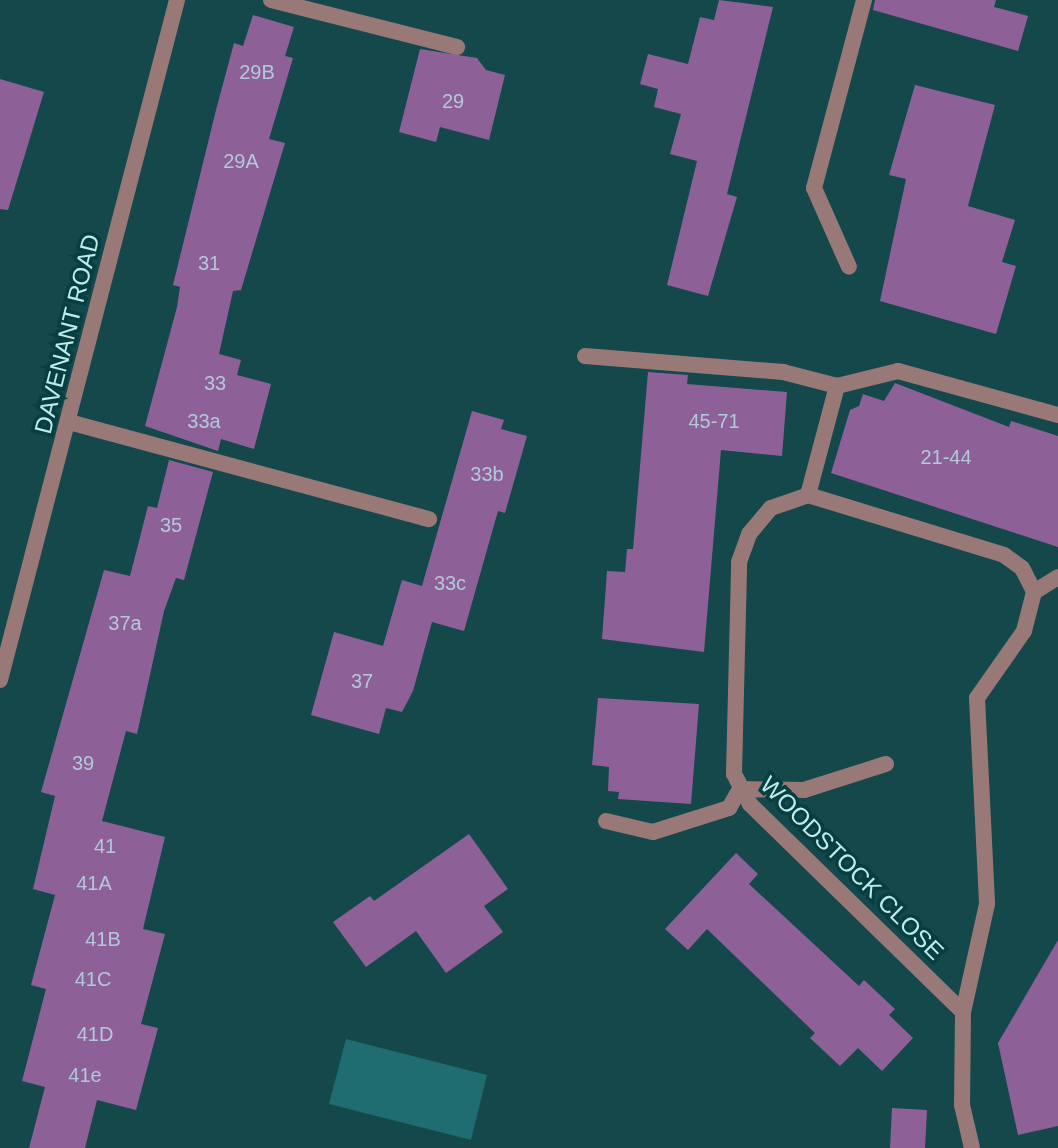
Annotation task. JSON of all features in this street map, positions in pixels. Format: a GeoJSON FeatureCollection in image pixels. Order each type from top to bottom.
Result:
{"type":"FeatureCollection","features":[{"type":"Feature","properties":{"kind":"street","name":"DAVENANT ROAD"},"geometry":{"type":"LineString","coordinates":[[0,680],[177,0]]}},
{"type":"Feature","properties":{"kind":"street"},"geometry":{"type":"LineString","coordinates":[[271,0],[457,47]]}},
{"type":"Feature","properties":{"kind":"street"},"geometry":{"type":"LineString","coordinates":[[849,267],[814,188],[864,0]]}},
{"type":"Feature","properties":{"kind":"street"},"geometry":{"type":"LineString","coordinates":[[585,356],[783,372],[837,386],[898,371],[1058,415]]}},
{"type":"Feature","properties":{"kind":"street"},"geometry":{"type":"LineString","coordinates":[[837,386],[808,495],[1004,555],[1022,568],[1034,592],[1058,577]]}},
{"type":"Feature","properties":{"kind":"street"},"geometry":{"type":"LineString","coordinates":[[69,422],[429,519]]}},
{"type":"Feature","properties":{"kind":"street","name":"WOODSTOCK CLOSE"},"geometry":{"type":"LineString","coordinates":[[808,495],[771,508],[749,534],[739,562],[730,750],[740,789],[963,1012]]}},
{"type":"Feature","properties":{"kind":"street","name":"WOODSTOCK CLOSE"},"geometry":{"type":"LineString","coordinates":[[972,1148],[962,1105],[963,1012],[987,904],[977,698],[1024,631],[1034,592]]}},
{"type":"Feature","properties":{"kind":"street"},"geometry":{"type":"LineString","coordinates":[[606,821],[653,832],[729,808],[740,789],[804,790],[886,764]]}},
{"type":"Feature","properties":{"kind":"shaded area"},"geometry":{"type":"Polygon","coordinates":[[[346,1039],[487,1075],[471,1140],[329,1104],[346,1039]]]}},
{"type":"Feature","properties":{"kind":"building"},"geometry":{"type":"Polygon","coordinates":[[[719,0],[773,7],[727,194],[737,197],[708,296],[667,285],[697,161],[670,154],[681,114],[654,107],[658,89],[640,84],[648,54],[688,64],[700,17],[714,20],[719,0]]]}},
{"type":"Feature","properties":{"kind":"building"},"geometry":{"type":"Polygon","coordinates":[[[875,0],[996,0],[994,7],[1028,16],[1018,51],[873,10],[875,0]]]}},
{"type":"Feature","properties":{"kind":"building"},"geometry":{"type":"Polygon","coordinates":[[[253,15],[294,27],[285,56],[293,58],[269,139],[285,143],[241,290],[233,291],[219,354],[241,360],[237,375],[271,384],[254,449],[221,439],[218,451],[145,426],[177,307],[180,287],[173,285],[216,110],[234,43],[243,46],[253,15]]]}},
{"type":"Feature","properties":{"kind":"building"},"geometry":{"type":"Polygon","coordinates":[[[420,49],[477,58],[486,70],[505,75],[489,140],[440,127],[436,142],[399,132],[420,49]]]}},
{"type":"Feature","properties":{"kind":"building"},"geometry":{"type":"Polygon","coordinates":[[[0,79],[44,92],[8,210],[0,209],[0,79]]]}},
{"type":"Feature","properties":{"kind":"building"},"geometry":{"type":"Polygon","coordinates":[[[915,85],[995,105],[968,206],[1015,220],[1002,262],[1016,266],[996,334],[880,301],[906,179],[889,175],[915,85]]]}},
{"type":"Feature","properties":{"kind":"building"},"geometry":{"type":"Polygon","coordinates":[[[648,372],[688,375],[687,384],[787,392],[782,456],[721,450],[704,652],[602,639],[607,571],[625,572],[627,549],[633,549],[648,372]]]}},
{"type":"Feature","properties":{"kind":"building"},"geometry":{"type":"Polygon","coordinates":[[[895,383],[1009,427],[1011,421],[1058,436],[1058,547],[831,473],[850,410],[859,406],[863,394],[884,401],[895,383]]]}},
{"type":"Feature","properties":{"kind":"building"},"geometry":{"type":"Polygon","coordinates":[[[472,411],[504,420],[501,429],[527,436],[505,513],[498,511],[464,631],[432,622],[413,691],[402,712],[386,708],[379,734],[311,715],[334,632],[383,646],[402,580],[422,586],[472,411]]]}},
{"type":"Feature","properties":{"kind":"building"},"geometry":{"type":"Polygon","coordinates":[[[169,460],[213,472],[184,580],[176,578],[164,611],[137,734],[126,731],[102,821],[165,837],[143,929],[165,934],[141,1024],[158,1028],[136,1110],[97,1100],[85,1148],[29,1148],[45,1087],[22,1081],[46,989],[31,985],[55,895],[33,889],[55,796],[41,792],[104,570],[130,576],[148,506],[157,508],[169,460]]]}},
{"type":"Feature","properties":{"kind":"building"},"geometry":{"type":"Polygon","coordinates":[[[598,698],[699,704],[691,804],[618,799],[619,792],[608,791],[609,767],[592,765],[598,698]]]}},
{"type":"Feature","properties":{"kind":"building"},"geometry":{"type":"Polygon","coordinates":[[[469,834],[508,889],[484,906],[503,932],[446,973],[416,931],[366,967],[333,922],[370,896],[374,901],[469,834]]]}},
{"type":"Feature","properties":{"kind":"building"},"geometry":{"type":"Polygon","coordinates":[[[736,853],[758,874],[749,884],[859,986],[864,980],[895,1009],[889,1015],[913,1038],[882,1071],[858,1048],[840,1066],[810,1038],[815,1033],[707,929],[688,950],[665,929],[736,853]]]}},
{"type":"Feature","properties":{"kind":"building"},"geometry":{"type":"Polygon","coordinates":[[[1058,940],[1058,1126],[1018,1135],[998,1043],[1058,940]]]}},
{"type":"Feature","properties":{"kind":"building"},"geometry":{"type":"Polygon","coordinates":[[[892,1108],[927,1110],[925,1148],[890,1148],[892,1108]]]}}]}
